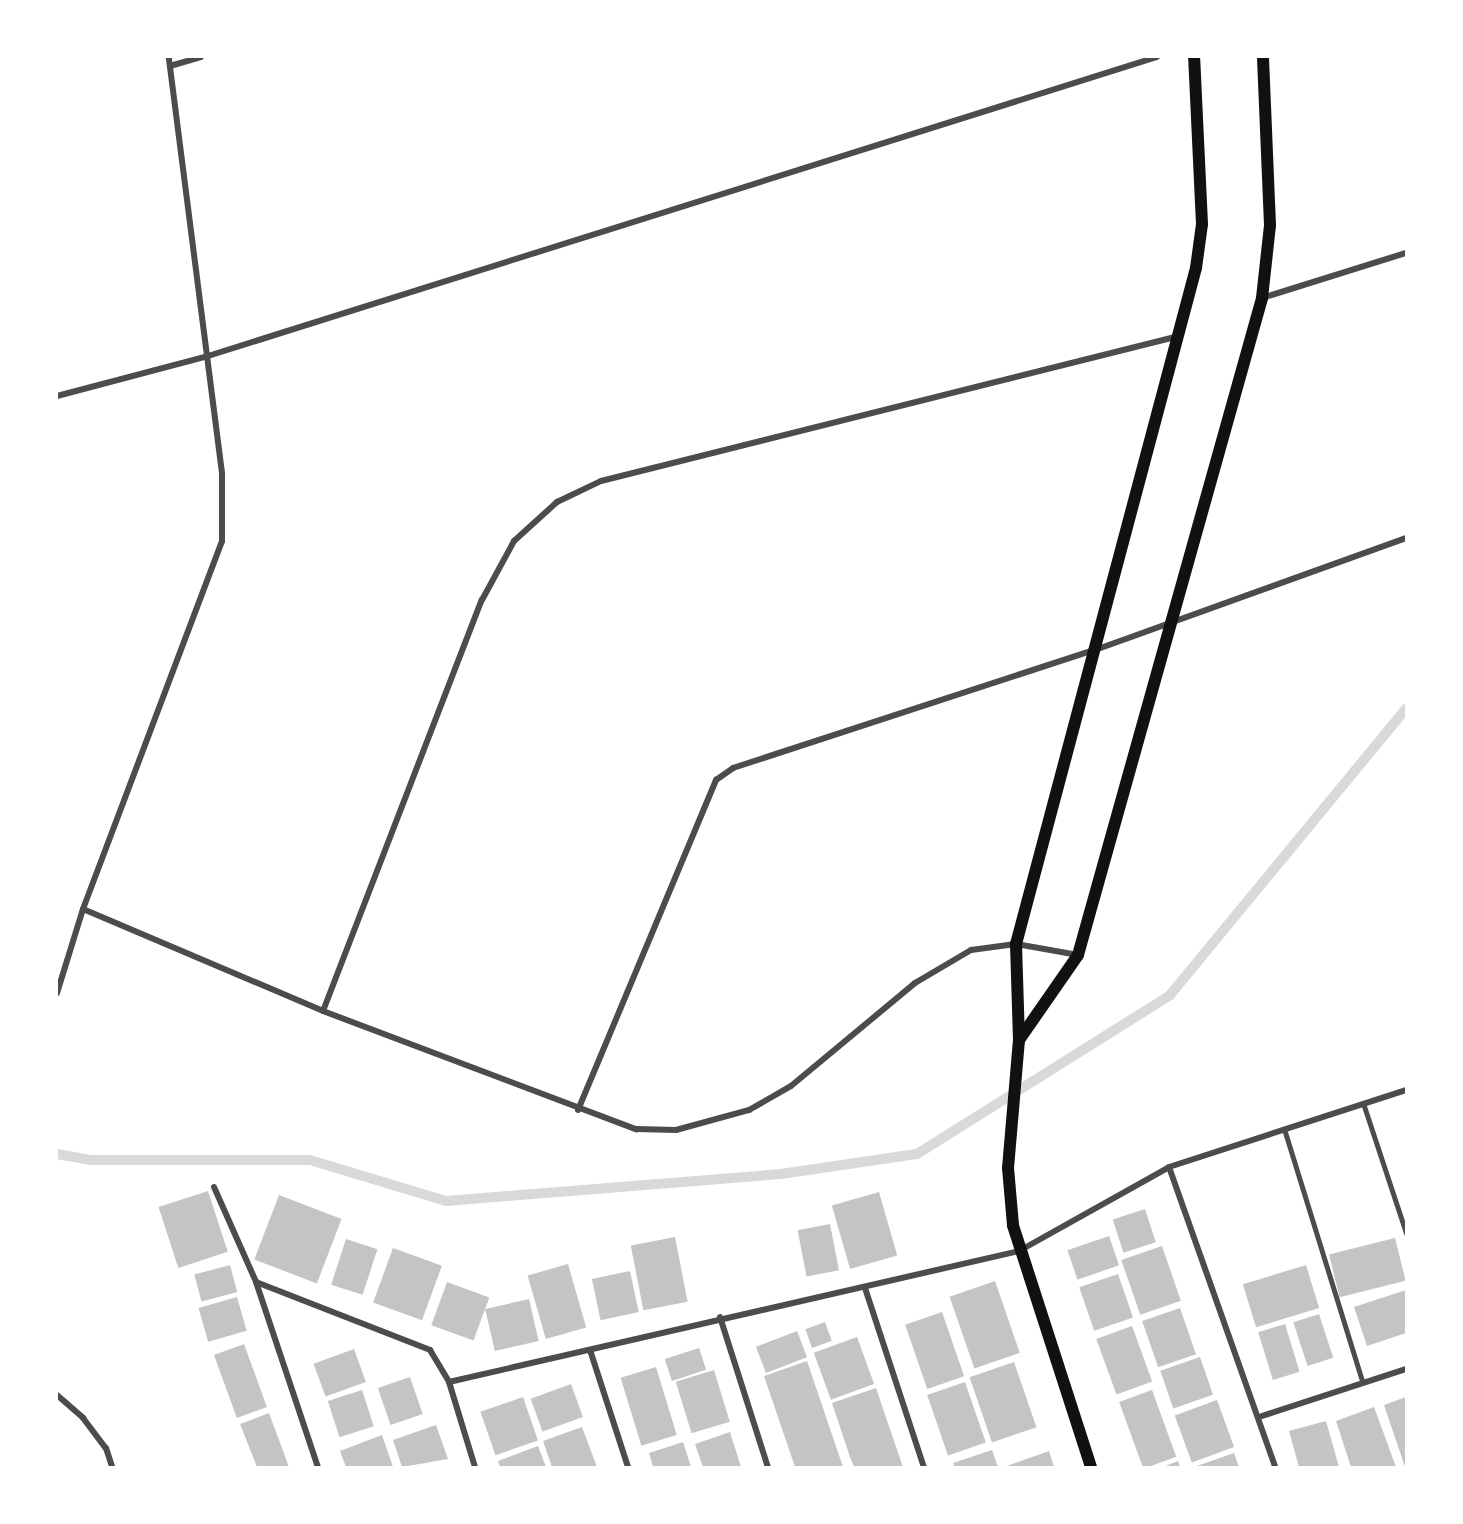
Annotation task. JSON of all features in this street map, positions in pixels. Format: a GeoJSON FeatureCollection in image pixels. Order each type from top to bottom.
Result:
{"type":"FeatureCollection","features":[{"type":"Feature","properties":{"kind":"main road"},"geometry":{"type":"LineString","coordinates":[[1091,1467],[1019,1251],[1013,1225],[1008,1168],[1019,1040],[1016,945],[1179,336],[1202,224],[1194,57]]}},
{"type":"Feature","properties":{"kind":"main road"},"geometry":{"type":"LineString","coordinates":[[1019,1040],[1078,955],[1262,297],[1270,225],[1263,57]]}},
{"type":"Feature","properties":{"kind":"street"},"geometry":{"type":"LineString","coordinates":[[57,993],[83,909],[222,541],[222,473],[169,57]]}},
{"type":"Feature","properties":{"kind":"street"},"geometry":{"type":"LineString","coordinates":[[170,66],[201,57]]}},
{"type":"Feature","properties":{"kind":"street"},"geometry":{"type":"LineString","coordinates":[[57,396],[208,356],[1157,57]]}},
{"type":"Feature","properties":{"kind":"street"},"geometry":{"type":"LineString","coordinates":[[1262,297],[1406,253]]}},
{"type":"Feature","properties":{"kind":"street"},"geometry":{"type":"LineString","coordinates":[[323,1011],[482,600],[514,541],[557,502],[601,481],[1179,336]]}},
{"type":"Feature","properties":{"kind":"street"},"geometry":{"type":"LineString","coordinates":[[578,1110],[716,780],[734,768],[1095,650],[1406,538]]}},
{"type":"Feature","properties":{"kind":"street"},"geometry":{"type":"LineString","coordinates":[[83,909],[323,1011],[578,1110],[636,1129],[676,1130],[749,1110],[790,1086],[915,983],[971,950],[1016,945],[1078,955]]}},
{"type":"Feature","properties":{"kind":"street"},"geometry":{"type":"LineString","coordinates":[[449,1383],[720,1317],[865,1287],[1019,1251],[1169,1167],[1285,1132],[1363,1103],[1406,1090]]}},
{"type":"Feature","properties":{"kind":"street"},"geometry":{"type":"LineString","coordinates":[[1363,1103],[1406,1233]]}},
{"type":"Feature","properties":{"kind":"street"},"geometry":{"type":"LineString","coordinates":[[1285,1132],[1362,1381]]}},
{"type":"Feature","properties":{"kind":"street"},"geometry":{"type":"LineString","coordinates":[[1169,1167],[1275,1467]]}},
{"type":"Feature","properties":{"kind":"street"},"geometry":{"type":"LineString","coordinates":[[214,1187],[256,1282],[318,1467]]}},
{"type":"Feature","properties":{"kind":"street"},"geometry":{"type":"LineString","coordinates":[[256,1282],[430,1350],[449,1383],[475,1467]]}},
{"type":"Feature","properties":{"kind":"street"},"geometry":{"type":"LineString","coordinates":[[865,1287],[924,1467]]}},
{"type":"Feature","properties":{"kind":"street"},"geometry":{"type":"LineString","coordinates":[[720,1317],[768,1467]]}},
{"type":"Feature","properties":{"kind":"street"},"geometry":{"type":"LineString","coordinates":[[590,1350],[628,1467]]}},
{"type":"Feature","properties":{"kind":"street"},"geometry":{"type":"LineString","coordinates":[[1259,1417],[1362,1381],[1406,1369]]}},
{"type":"Feature","properties":{"kind":"street"},"geometry":{"type":"LineString","coordinates":[[57,1395],[83,1418],[106,1448],[112,1467]]}},
{"type":"Feature","properties":{"kind":"building"},"geometry":{"type":"Polygon","coordinates":[[[208,1191],[228,1252],[178,1268],[159,1207],[208,1191]]]}},
{"type":"Feature","properties":{"kind":"building"},"geometry":{"type":"Polygon","coordinates":[[[879,1192],[897,1255],[850,1269],[832,1206],[879,1192]]]}},
{"type":"Feature","properties":{"kind":"building"},"geometry":{"type":"Polygon","coordinates":[[[279,1195],[342,1219],[317,1283],[254,1259],[279,1195]]]}},
{"type":"Feature","properties":{"kind":"building"},"geometry":{"type":"Polygon","coordinates":[[[1145,1209],[1156,1242],[1123,1253],[1113,1220],[1145,1209]]]}},
{"type":"Feature","properties":{"kind":"building"},"geometry":{"type":"Polygon","coordinates":[[[830,1224],[839,1270],[807,1276],[798,1230],[830,1224]]]}},
{"type":"Feature","properties":{"kind":"building"},"geometry":{"type":"Polygon","coordinates":[[[1109,1236],[1119,1265],[1077,1280],[1067,1250],[1109,1236]]]}},
{"type":"Feature","properties":{"kind":"building"},"geometry":{"type":"Polygon","coordinates":[[[675,1237],[688,1302],[643,1310],[631,1246],[675,1237]]]}},
{"type":"Feature","properties":{"kind":"building"},"geometry":{"type":"Polygon","coordinates":[[[1395,1238],[1406,1281],[1340,1297],[1329,1254],[1395,1238]]]}},
{"type":"Feature","properties":{"kind":"building"},"geometry":{"type":"Polygon","coordinates":[[[346,1239],[377,1249],[363,1295],[331,1285],[346,1239]]]}},
{"type":"Feature","properties":{"kind":"building"},"geometry":{"type":"Polygon","coordinates":[[[1162,1246],[1181,1301],[1140,1315],[1121,1260],[1162,1246]]]}},
{"type":"Feature","properties":{"kind":"building"},"geometry":{"type":"Polygon","coordinates":[[[393,1248],[442,1266],[422,1320],[373,1303],[393,1248]]]}},
{"type":"Feature","properties":{"kind":"building"},"geometry":{"type":"Polygon","coordinates":[[[568,1264],[586,1327],[546,1339],[528,1276],[568,1264]]]}},
{"type":"Feature","properties":{"kind":"building"},"geometry":{"type":"Polygon","coordinates":[[[230,1265],[237,1292],[202,1302],[194,1275],[230,1265]]]}},
{"type":"Feature","properties":{"kind":"building"},"geometry":{"type":"Polygon","coordinates":[[[1306,1265],[1319,1308],[1256,1327],[1243,1284],[1306,1265]]]}},
{"type":"Feature","properties":{"kind":"building"},"geometry":{"type":"Polygon","coordinates":[[[630,1271],[639,1312],[601,1320],[592,1279],[630,1271]]]}},
{"type":"Feature","properties":{"kind":"building"},"geometry":{"type":"Polygon","coordinates":[[[1118,1274],[1133,1317],[1094,1331],[1079,1287],[1118,1274]]]}},
{"type":"Feature","properties":{"kind":"building"},"geometry":{"type":"Polygon","coordinates":[[[995,1281],[1020,1353],[974,1368],[950,1297],[995,1281]]]}},
{"type":"Feature","properties":{"kind":"building"},"geometry":{"type":"Polygon","coordinates":[[[447,1282],[489,1297],[474,1341],[431,1325],[447,1282]]]}},
{"type":"Feature","properties":{"kind":"building"},"geometry":{"type":"Polygon","coordinates":[[[1406,1290],[1406,1333],[1367,1346],[1354,1307],[1406,1290]]]}},
{"type":"Feature","properties":{"kind":"building"},"geometry":{"type":"Polygon","coordinates":[[[237,1297],[247,1331],[208,1342],[199,1308],[237,1297]]]}},
{"type":"Feature","properties":{"kind":"building"},"geometry":{"type":"Polygon","coordinates":[[[529,1299],[539,1341],[495,1351],[485,1309],[529,1299]]]}},
{"type":"Feature","properties":{"kind":"building"},"geometry":{"type":"Polygon","coordinates":[[[1180,1308],[1196,1354],[1158,1367],[1142,1321],[1180,1308]]]}},
{"type":"Feature","properties":{"kind":"building"},"geometry":{"type":"Polygon","coordinates":[[[942,1312],[964,1376],[927,1389],[905,1325],[942,1312]]]}},
{"type":"Feature","properties":{"kind":"building"},"geometry":{"type":"Polygon","coordinates":[[[1319,1314],[1333,1358],[1308,1366],[1293,1322],[1319,1314]]]}},
{"type":"Feature","properties":{"kind":"building"},"geometry":{"type":"Polygon","coordinates":[[[825,1322],[832,1341],[812,1348],[805,1329],[825,1322]]]}},
{"type":"Feature","properties":{"kind":"building"},"geometry":{"type":"Polygon","coordinates":[[[1285,1324],[1300,1372],[1273,1380],[1258,1332],[1285,1324]]]}},
{"type":"Feature","properties":{"kind":"building"},"geometry":{"type":"Polygon","coordinates":[[[1132,1326],[1152,1381],[1116,1394],[1096,1339],[1132,1326]]]}},
{"type":"Feature","properties":{"kind":"building"},"geometry":{"type":"Polygon","coordinates":[[[797,1331],[807,1357],[766,1373],[756,1347],[797,1331]]]}},
{"type":"Feature","properties":{"kind":"building"},"geometry":{"type":"Polygon","coordinates":[[[857,1337],[874,1384],[831,1400],[814,1353],[857,1337]]]}},
{"type":"Feature","properties":{"kind":"building"},"geometry":{"type":"Polygon","coordinates":[[[244,1344],[267,1407],[237,1418],[214,1355],[244,1344]]]}},
{"type":"Feature","properties":{"kind":"building"},"geometry":{"type":"Polygon","coordinates":[[[699,1348],[706,1370],[672,1381],[665,1359],[699,1348]]]}},
{"type":"Feature","properties":{"kind":"building"},"geometry":{"type":"Polygon","coordinates":[[[354,1349],[366,1382],[326,1397],[314,1364],[354,1349]]]}},
{"type":"Feature","properties":{"kind":"building"},"geometry":{"type":"Polygon","coordinates":[[[1200,1357],[1213,1395],[1173,1408],[1160,1371],[1200,1357]]]}},
{"type":"Feature","properties":{"kind":"building"},"geometry":{"type":"Polygon","coordinates":[[[807,1361],[843,1467],[795,1467],[764,1376],[807,1361]]]}},
{"type":"Feature","properties":{"kind":"building"},"geometry":{"type":"Polygon","coordinates":[[[1014,1362],[1036,1427],[992,1443],[970,1377],[1014,1362]]]}},
{"type":"Feature","properties":{"kind":"building"},"geometry":{"type":"Polygon","coordinates":[[[656,1367],[677,1435],[641,1446],[621,1378],[656,1367]]]}},
{"type":"Feature","properties":{"kind":"building"},"geometry":{"type":"Polygon","coordinates":[[[714,1370],[730,1422],[692,1433],[676,1382],[714,1370]]]}},
{"type":"Feature","properties":{"kind":"building"},"geometry":{"type":"Polygon","coordinates":[[[410,1377],[423,1414],[391,1425],[378,1388],[410,1377]]]}},
{"type":"Feature","properties":{"kind":"building"},"geometry":{"type":"Polygon","coordinates":[[[965,1382],[986,1443],[948,1456],[927,1395],[965,1382]]]}},
{"type":"Feature","properties":{"kind":"building"},"geometry":{"type":"Polygon","coordinates":[[[571,1384],[583,1417],[543,1432],[531,1399],[571,1384]]]}},
{"type":"Feature","properties":{"kind":"building"},"geometry":{"type":"Polygon","coordinates":[[[876,1388],[903,1467],[854,1467],[850,1457],[832,1403],[876,1388]]]}},
{"type":"Feature","properties":{"kind":"building"},"geometry":{"type":"Polygon","coordinates":[[[362,1390],[374,1426],[340,1437],[328,1401],[362,1390]]]}},
{"type":"Feature","properties":{"kind":"building"},"geometry":{"type":"Polygon","coordinates":[[[1152,1390],[1176,1457],[1143,1467],[1119,1402],[1152,1390]]]}},
{"type":"Feature","properties":{"kind":"building"},"geometry":{"type":"Polygon","coordinates":[[[523,1397],[538,1440],[495,1455],[480,1412],[523,1397]]]}},
{"type":"Feature","properties":{"kind":"building"},"geometry":{"type":"Polygon","coordinates":[[[1406,1397],[1406,1467],[1405,1467],[1384,1405],[1406,1397]]]}},
{"type":"Feature","properties":{"kind":"building"},"geometry":{"type":"Polygon","coordinates":[[[1217,1400],[1234,1447],[1192,1462],[1175,1415],[1217,1400]]]}},
{"type":"Feature","properties":{"kind":"building"},"geometry":{"type":"Polygon","coordinates":[[[1374,1407],[1396,1467],[1351,1467],[1336,1421],[1374,1407]]]}},
{"type":"Feature","properties":{"kind":"building"},"geometry":{"type":"Polygon","coordinates":[[[269,1413],[289,1467],[257,1467],[240,1424],[269,1413]]]}},
{"type":"Feature","properties":{"kind":"building"},"geometry":{"type":"Polygon","coordinates":[[[1326,1421],[1339,1467],[1299,1467],[1289,1431],[1326,1421]]]}},
{"type":"Feature","properties":{"kind":"building"},"geometry":{"type":"Polygon","coordinates":[[[436,1425],[448,1459],[402,1467],[393,1440],[436,1425]]]}},
{"type":"Feature","properties":{"kind":"building"},"geometry":{"type":"Polygon","coordinates":[[[582,1427],[597,1467],[552,1467],[543,1441],[582,1427]]]}},
{"type":"Feature","properties":{"kind":"building"},"geometry":{"type":"Polygon","coordinates":[[[730,1432],[741,1467],[703,1467],[695,1444],[730,1432]]]}},
{"type":"Feature","properties":{"kind":"building"},"geometry":{"type":"Polygon","coordinates":[[[382,1435],[393,1467],[346,1467],[340,1451],[382,1435]]]}},
{"type":"Feature","properties":{"kind":"building"},"geometry":{"type":"Polygon","coordinates":[[[683,1442],[691,1467],[653,1467],[649,1453],[683,1442]]]}},
{"type":"Feature","properties":{"kind":"building"},"geometry":{"type":"Polygon","coordinates":[[[538,1446],[546,1467],[500,1467],[498,1461],[538,1446]]]}},
{"type":"Feature","properties":{"kind":"building"},"geometry":{"type":"Polygon","coordinates":[[[992,1450],[998,1467],[955,1467],[953,1463],[992,1450]]]}},
{"type":"Feature","properties":{"kind":"building"},"geometry":{"type":"Polygon","coordinates":[[[1049,1451],[1054,1467],[1004,1467],[1049,1451]]]}},
{"type":"Feature","properties":{"kind":"building"},"geometry":{"type":"Polygon","coordinates":[[[1234,1453],[1239,1467],[1194,1467],[1234,1453]]]}},
{"type":"Feature","properties":{"kind":"building"},"geometry":{"type":"Polygon","coordinates":[[[1178,1461],[1180,1467],[1163,1467],[1178,1461]]]}},
{"type":"Feature","properties":{"kind":"waterway"},"geometry":{"type":"LineString","coordinates":[[57,1154],[91,1160],[310,1160],[446,1201],[781,1174],[917,1154],[1170,995],[1406,709]]}}]}
